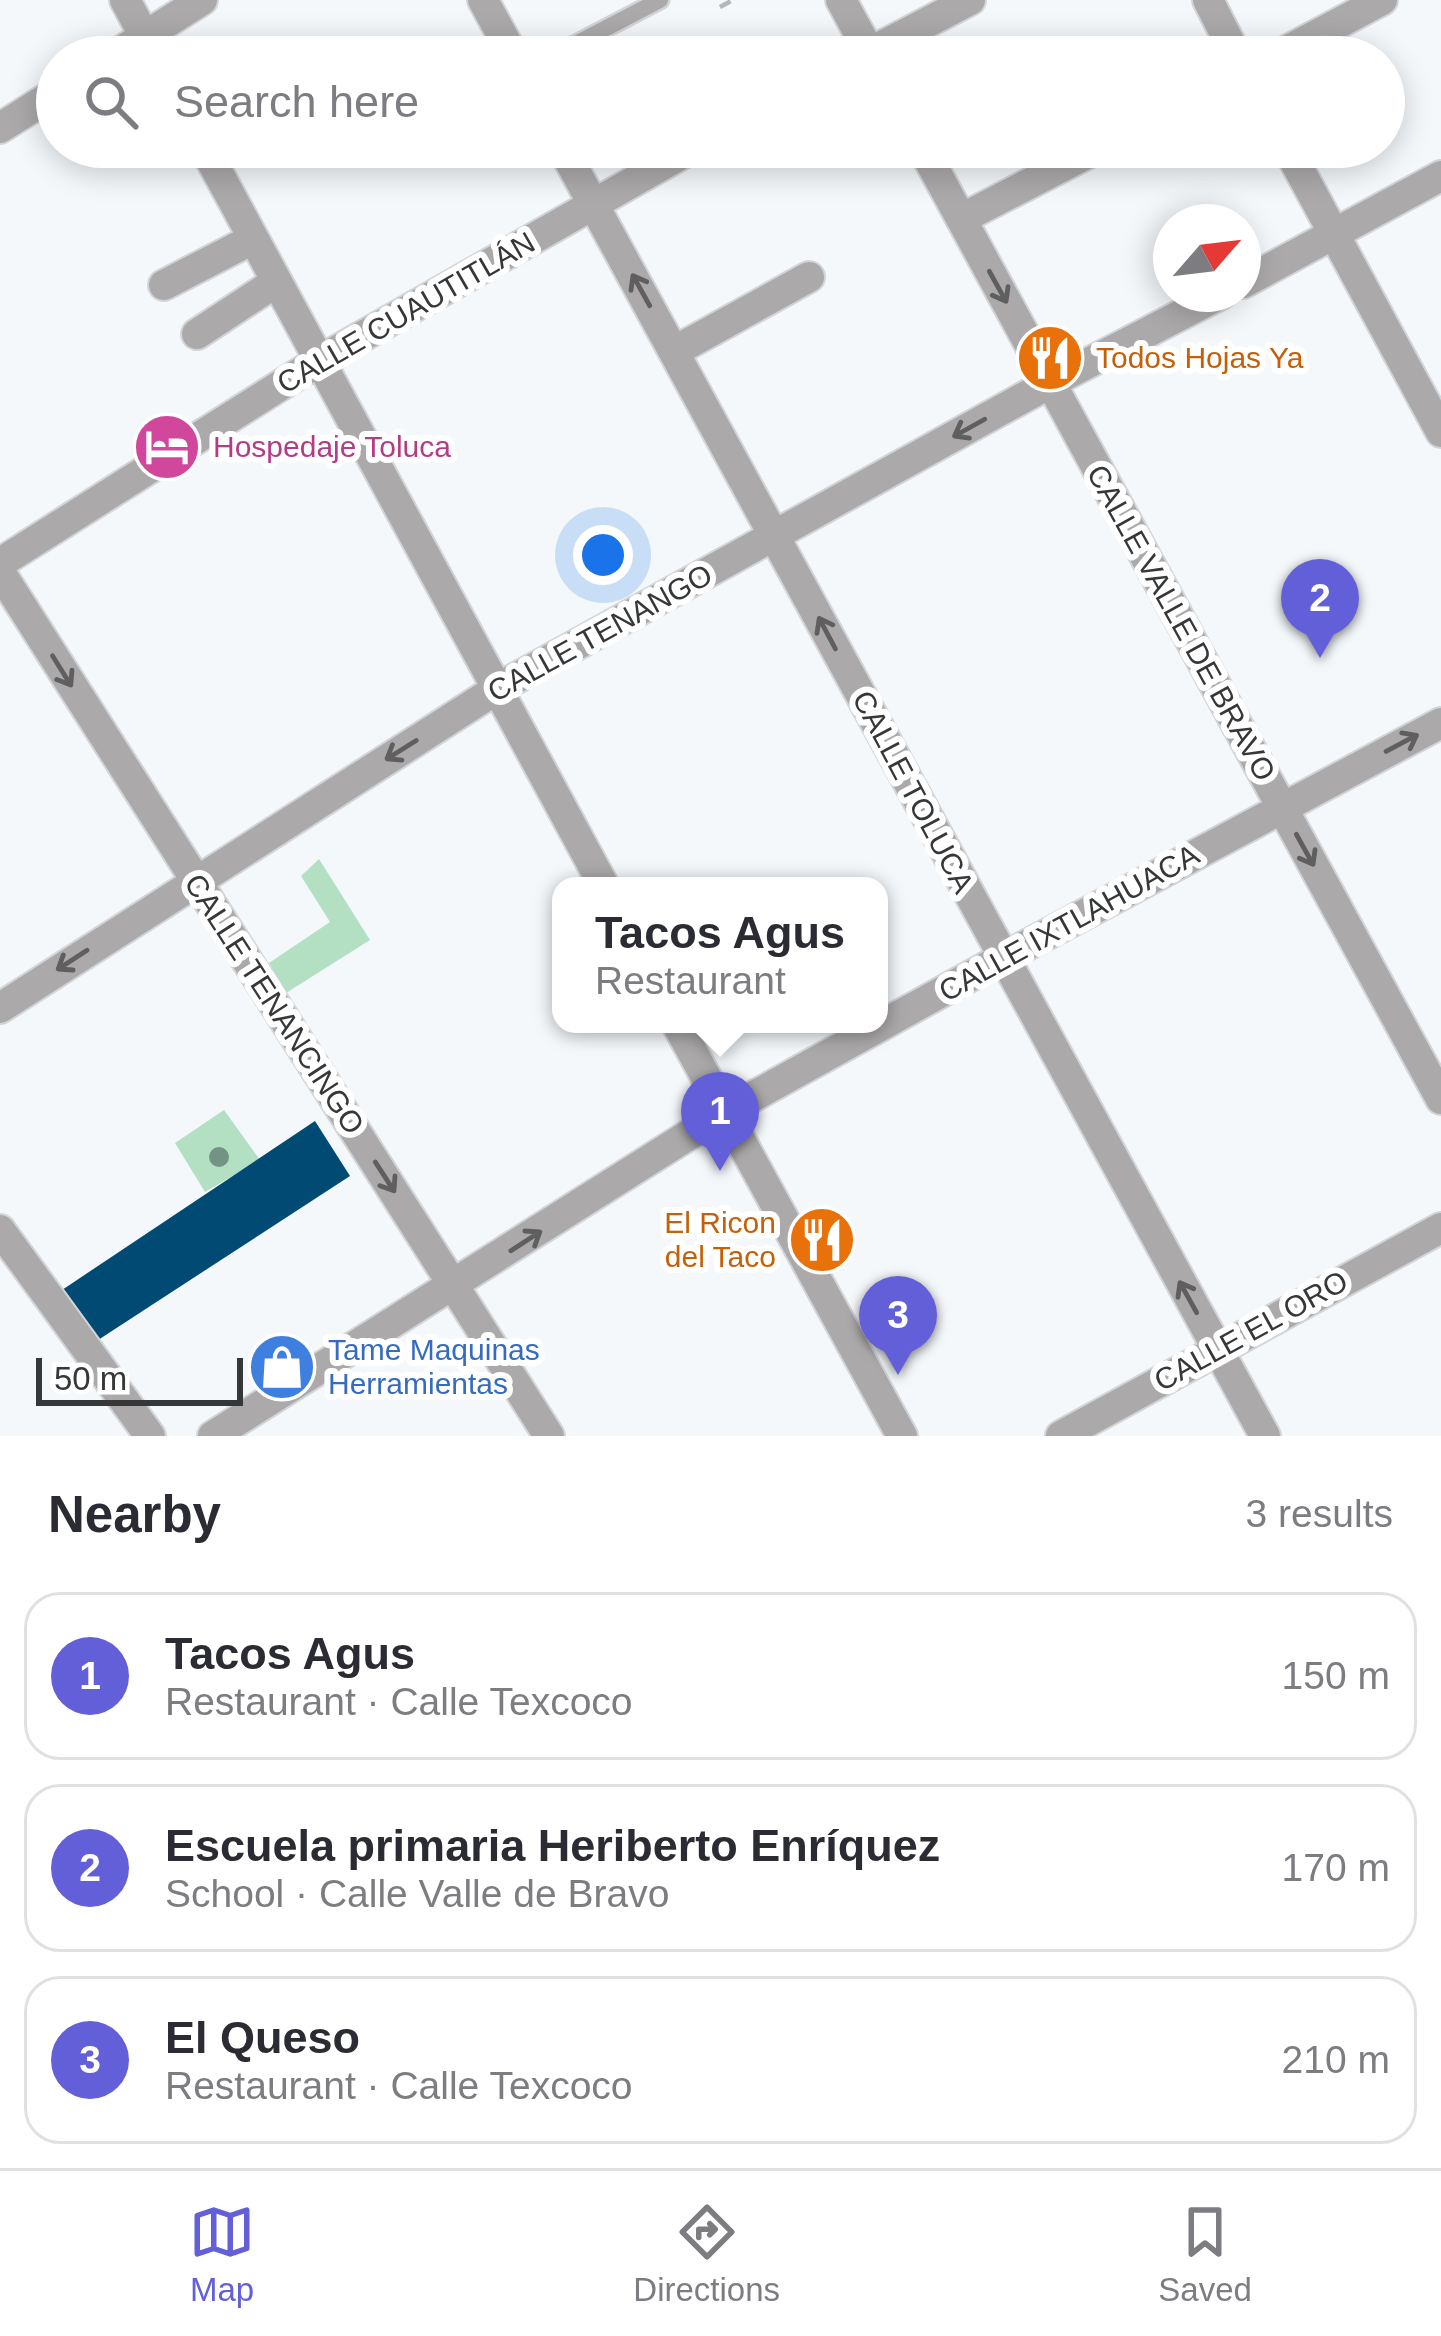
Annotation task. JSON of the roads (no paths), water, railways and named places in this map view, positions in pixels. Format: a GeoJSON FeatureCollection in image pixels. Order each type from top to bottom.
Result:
{"type":"FeatureCollection","features":[{"type":"Feature","properties":{"kind":"street"},"geometry":{"type":"LineString","coordinates":[[125,0],[144,36]]}},
{"type":"Feature","properties":{"kind":"street"},"geometry":{"type":"LineString","coordinates":[[162,36],[202,0]]}},
{"type":"Feature","properties":{"kind":"street"},"geometry":{"type":"LineString","coordinates":[[483,0],[503,36]]}},
{"type":"Feature","properties":{"kind":"street"},"geometry":{"type":"LineString","coordinates":[[842,0],[859,36]]}},
{"type":"Feature","properties":{"kind":"street"},"geometry":{"type":"LineString","coordinates":[[903,36],[970,0]]}},
{"type":"Feature","properties":{"kind":"street"},"geometry":{"type":"LineString","coordinates":[[1208,0],[1226,36]]}},
{"type":"Feature","properties":{"kind":"street"},"geometry":{"type":"LineString","coordinates":[[1314,36],[1382,0]]}},
{"type":"Feature","properties":{"kind":"street"},"geometry":{"type":"LineString","coordinates":[[0,128],[36,105]]}},
{"type":"Feature","properties":{"kind":"street"},"geometry":{"type":"LineString","coordinates":[[214,168],[599,877]]}},
{"type":"Feature","properties":{"kind":"street","name":"CALLE TOLUCA"},"geometry":{"type":"LineString","coordinates":[[573,168],[1265,1436]]}},
{"type":"Feature","properties":{"kind":"street","name":"CALLE CUAUTITLÁN"},"geometry":{"type":"LineString","coordinates":[[0,567],[319,361],[657,168]]}},
{"type":"Feature","properties":{"kind":"street","name":"CALLE VALLE DE BRAVO"},"geometry":{"type":"LineString","coordinates":[[933,168],[1441,1099]]}},
{"type":"Feature","properties":{"kind":"street"},"geometry":{"type":"LineString","coordinates":[[961,219],[1059,168]]}},
{"type":"Feature","properties":{"kind":"street"},"geometry":{"type":"LineString","coordinates":[[1298,168],[1441,432]]}},
{"type":"Feature","properties":{"kind":"street"},"geometry":{"type":"LineString","coordinates":[[1261,274],[1441,176]]}},
{"type":"Feature","properties":{"kind":"street"},"geometry":{"type":"LineString","coordinates":[[164,285],[253,239]]}},
{"type":"Feature","properties":{"kind":"street"},"geometry":{"type":"LineString","coordinates":[[675,351],[809,278]]}},
{"type":"Feature","properties":{"kind":"street"},"geometry":{"type":"LineString","coordinates":[[197,334],[275,282]]}},
{"type":"Feature","properties":{"kind":"street","name":"CALLE TENANGO"},"geometry":{"type":"LineString","coordinates":[[0,1008],[500,688],[1186,312]]}},
{"type":"Feature","properties":{"kind":"street","name":"CALLE TENANCINGO"},"geometry":{"type":"LineString","coordinates":[[0,567],[549,1436]]}},
{"type":"Feature","properties":{"kind":"street","name":"CALLE IXTLAHUACA"},"geometry":{"type":"LineString","coordinates":[[888,1022],[1441,723]]}},
{"type":"Feature","properties":{"kind":"street"},"geometry":{"type":"LineString","coordinates":[[682,1033],[902,1436]]}},
{"type":"Feature","properties":{"kind":"street","name":"CALLE IXTLAHUACA"},"geometry":{"type":"LineString","coordinates":[[213,1436],[725,1112],[868,1033]]}},
{"type":"Feature","properties":{"kind":"street","name":"CALLE EL ORO"},"geometry":{"type":"LineString","coordinates":[[1061,1436],[1441,1228]]}},
{"type":"Feature","properties":{"kind":"street"},"geometry":{"type":"LineString","coordinates":[[0,1229],[150,1436]]}},
{"type":"Feature","properties":{"kind":"lane"},"geometry":{"type":"LineString","coordinates":[[591,36],[660,0]]}},
{"type":"Feature","properties":{"kind":"place","name":"Todos Hojas Ya"},"geometry":{"type":"Point","coordinates":[1050,358]}},
{"type":"Feature","properties":{"kind":"place","name":"Hospedaje Toluca"},"geometry":{"type":"Point","coordinates":[167,447]}},
{"type":"Feature","properties":{"kind":"place","name":"Escuela primaria Heriberto Enríquez"},"geometry":{"type":"Point","coordinates":[1320,658]}},
{"type":"Feature","properties":{"kind":"place","name":"Tacos Agus"},"geometry":{"type":"Point","coordinates":[720,1171]}},
{"type":"Feature","properties":{"kind":"place","name":"El Ricon del Taco"},"geometry":{"type":"Point","coordinates":[822,1240]}},
{"type":"Feature","properties":{"kind":"place","name":"Tame Maquinas Herramientas"},"geometry":{"type":"Point","coordinates":[282,1367]}},
{"type":"Feature","properties":{"kind":"place","name":"El Queso"},"geometry":{"type":"Point","coordinates":[898,1375]}}]}
